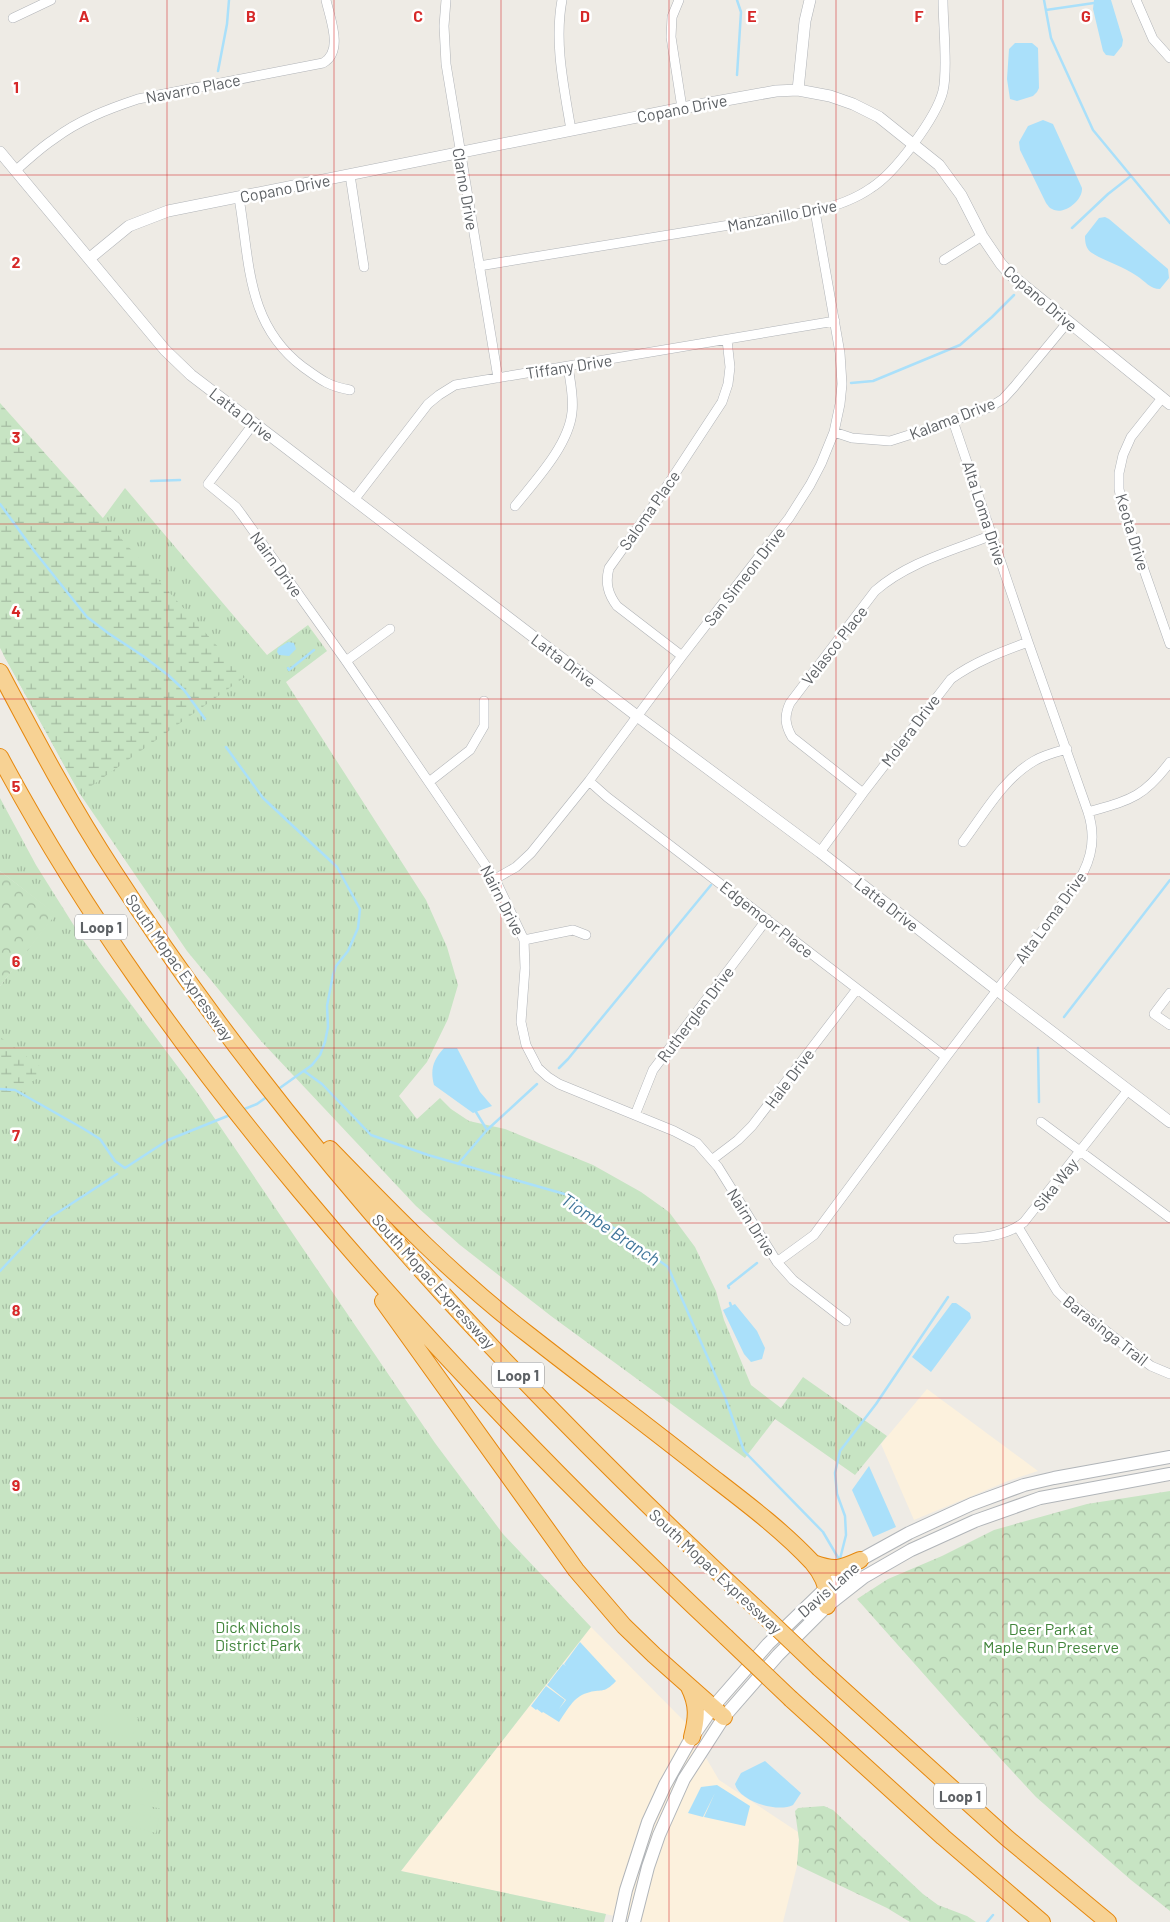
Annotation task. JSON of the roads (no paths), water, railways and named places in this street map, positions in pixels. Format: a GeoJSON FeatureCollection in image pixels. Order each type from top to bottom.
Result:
{"type":"FeatureCollection","features":[{"type":"Feature","properties":{"kind":"highway","name":"South Mopac Expressway"},"geometry":{"type":"LineString","coordinates":[[0,672],[72,804],[112,870],[159,941],[252,1067],[287,1111],[303,1126],[322,1155],[428,1278],[539,1397],[641,1500],[819,1668],[1007,1838],[1108,1922]]}},
{"type":"Feature","properties":{"kind":"highway","name":"Loop 1"},"geometry":{"type":"LineString","coordinates":[[0,757],[37,824],[125,964],[216,1087],[363,1266],[535,1452],[664,1579],[791,1699],[1042,1922]]}},
{"type":"Feature","properties":{"kind":"highway"},"geometry":{"type":"LineString","coordinates":[[303,1126],[429,1249],[493,1306],[750,1506],[813,1563],[829,1592],[827,1606]]}},
{"type":"Feature","properties":{"kind":"highway"},"geometry":{"type":"LineString","coordinates":[[363,1266],[373,1287],[576,1570],[624,1626],[718,1712]]}},
{"type":"Feature","properties":{"kind":"highway"},"geometry":{"type":"LineString","coordinates":[[813,1563],[840,1569],[860,1560]]}},
{"type":"Feature","properties":{"kind":"highway"},"geometry":{"type":"LineString","coordinates":[[688,1685],[695,1700],[697,1710],[692,1737]]}},
{"type":"Feature","properties":{"kind":"main road","name":"Davis Lane"},"geometry":{"type":"LineString","coordinates":[[634,1922],[640,1895],[659,1835],[684,1779],[718,1712],[768,1644],[827,1587],[860,1560],[909,1533],[972,1504],[1024,1485],[1170,1457]]}},
{"type":"Feature","properties":{"kind":"main road","name":"Davis Lane"},"geometry":{"type":"LineString","coordinates":[[619,1922],[626,1890],[648,1822],[665,1785],[692,1737],[827,1606],[864,1577],[911,1550],[975,1520],[1040,1498],[1170,1474]]}},
{"type":"Feature","properties":{"kind":"main road"},"geometry":{"type":"LineString","coordinates":[[1024,1485],[1028,1501]]}},
{"type":"Feature","properties":{"kind":"main road"},"geometry":{"type":"LineString","coordinates":[[640,1895],[642,1867],[655,1828],[654,1824],[648,1822]]}},
{"type":"Feature","properties":{"kind":"street"},"geometry":{"type":"LineString","coordinates":[[12,18],[51,0]]}},
{"type":"Feature","properties":{"kind":"street","name":"Navarro Place"},"geometry":{"type":"LineString","coordinates":[[15,171],[53,139],[71,127],[109,109],[138,100],[323,63],[329,59],[334,50],[326,0]]}},
{"type":"Feature","properties":{"kind":"street","name":"Clarno Drive"},"geometry":{"type":"LineString","coordinates":[[446,0],[444,26],[446,64],[498,378]]}},
{"type":"Feature","properties":{"kind":"street"},"geometry":{"type":"LineString","coordinates":[[562,0],[559,19],[560,60],[571,130]]}},
{"type":"Feature","properties":{"kind":"street"},"geometry":{"type":"LineString","coordinates":[[679,0],[672,17],[671,37],[682,108]]}},
{"type":"Feature","properties":{"kind":"street"},"geometry":{"type":"LineString","coordinates":[[798,90],[805,21],[810,0]]}},
{"type":"Feature","properties":{"kind":"street","name":"Manzanillo Drive"},"geometry":{"type":"LineString","coordinates":[[480,266],[816,211],[843,204],[873,187],[883,179],[935,112],[943,90],[943,0]]}},
{"type":"Feature","properties":{"kind":"street"},"geometry":{"type":"LineString","coordinates":[[1136,0],[1153,39],[1170,58]]}},
{"type":"Feature","properties":{"kind":"street","name":"Copano Drive"},"geometry":{"type":"LineString","coordinates":[[90,258],[129,226],[148,217],[168,211],[682,108],[776,90],[798,90],[830,96],[854,104],[878,117],[912,143],[938,165],[956,188],[982,236],[1011,275],[1067,323],[1166,401]]}},
{"type":"Feature","properties":{"kind":"street","name":"Latta Drive"},"geometry":{"type":"LineString","coordinates":[[0,152],[165,350],[191,375],[637,716],[820,852],[996,990],[1170,1122]]}},
{"type":"Feature","properties":{"kind":"street"},"geometry":{"type":"LineString","coordinates":[[350,175],[364,267]]}},
{"type":"Feature","properties":{"kind":"street"},"geometry":{"type":"LineString","coordinates":[[239,198],[254,297],[265,324],[279,346],[294,360],[326,384],[350,390]]}},
{"type":"Feature","properties":{"kind":"street","name":"San Simeon Drive"},"geometry":{"type":"LineString","coordinates":[[495,879],[516,867],[531,853],[588,781],[801,501],[821,464],[834,432],[842,384],[840,354],[816,211]]}},
{"type":"Feature","properties":{"kind":"street"},"geometry":{"type":"LineString","coordinates":[[944,260],[982,236]]}},
{"type":"Feature","properties":{"kind":"street","name":"Tiffany Drive"},"geometry":{"type":"LineString","coordinates":[[354,500],[428,404],[455,386],[835,321]]}},
{"type":"Feature","properties":{"kind":"street","name":"Kalama Drive"},"geometry":{"type":"LineString","coordinates":[[834,432],[852,438],[890,441],[990,407],[1003,399],[1027,373],[1067,323]]}},
{"type":"Feature","properties":{"kind":"street","name":"Saloma Place"},"geometry":{"type":"LineString","coordinates":[[682,656],[617,606],[611,598],[606,578],[608,568],[661,495],[722,402],[728,384],[730,367],[727,340]]}},
{"type":"Feature","properties":{"kind":"street"},"geometry":{"type":"LineString","coordinates":[[515,506],[568,432],[572,413],[572,398],[568,366]]}},
{"type":"Feature","properties":{"kind":"street","name":"Keota Drive"},"geometry":{"type":"LineString","coordinates":[[1166,401],[1131,437],[1123,455],[1119,473],[1119,490],[1124,513],[1170,644]]}},
{"type":"Feature","properties":{"kind":"street","name":"Alta Loma Drive"},"geometry":{"type":"LineString","coordinates":[[777,1262],[814,1235],[1081,879],[1091,853],[1093,841],[1092,824],[953,421]]}},
{"type":"Feature","properties":{"kind":"street","name":"Nairn Drive"},"geometry":{"type":"LineString","coordinates":[[254,424],[208,484],[236,507],[346,661],[495,879],[524,940],[525,968],[521,1022],[526,1045],[538,1068],[559,1084],[697,1143],[713,1159],[777,1262],[793,1280],[846,1321]]}},
{"type":"Feature","properties":{"kind":"street","name":"Velasco Place"},"geometry":{"type":"LineString","coordinates":[[863,793],[792,737],[785,720],[786,711],[790,703],[875,591],[888,580],[899,572],[992,535]]}},
{"type":"Feature","properties":{"kind":"street"},"geometry":{"type":"LineString","coordinates":[[346,661],[390,629]]}},
{"type":"Feature","properties":{"kind":"street","name":"Molera Drive"},"geometry":{"type":"LineString","coordinates":[[820,852],[951,679],[962,670],[988,657],[1028,642]]}},
{"type":"Feature","properties":{"kind":"street"},"geometry":{"type":"LineString","coordinates":[[429,782],[470,750],[484,726],[484,701]]}},
{"type":"Feature","properties":{"kind":"street"},"geometry":{"type":"LineString","coordinates":[[963,842],[998,794],[1015,776],[1036,760],[1067,749]]}},
{"type":"Feature","properties":{"kind":"street"},"geometry":{"type":"LineString","coordinates":[[1088,812],[1135,797],[1149,787],[1170,762]]}},
{"type":"Feature","properties":{"kind":"street","name":"Edgemoor Place"},"geometry":{"type":"LineString","coordinates":[[588,781],[946,1057]]}},
{"type":"Feature","properties":{"kind":"street","name":"Rutherglen Drive"},"geometry":{"type":"LineString","coordinates":[[634,1115],[653,1070],[767,919]]}},
{"type":"Feature","properties":{"kind":"street"},"geometry":{"type":"LineString","coordinates":[[524,940],[573,930],[586,935]]}},
{"type":"Feature","properties":{"kind":"street","name":"Hale Drive"},"geometry":{"type":"LineString","coordinates":[[713,1159],[738,1140],[752,1126],[856,989]]}},
{"type":"Feature","properties":{"kind":"street"},"geometry":{"type":"LineString","coordinates":[[1170,993],[1154,1014],[1170,1026]]}},
{"type":"Feature","properties":{"kind":"street","name":"Sika Way"},"geometry":{"type":"LineString","coordinates":[[1018,1227],[1027,1219],[1128,1090]]}},
{"type":"Feature","properties":{"kind":"street"},"geometry":{"type":"LineString","coordinates":[[1041,1122],[1170,1218]]}},
{"type":"Feature","properties":{"kind":"street"},"geometry":{"type":"LineString","coordinates":[[958,1239],[985,1237],[1018,1227]]}},
{"type":"Feature","properties":{"kind":"street","name":"Barasinga Trail"},"geometry":{"type":"LineString","coordinates":[[1018,1227],[1057,1291],[1065,1299],[1151,1366],[1170,1374]]}},
{"type":"Feature","properties":{"kind":"water"},"geometry":{"type":"Polygon","coordinates":[[[1094,0],[1111,0],[1123,40],[1122,46],[1114,56],[1106,55],[1103,51],[1093,9],[1094,0]]]}},
{"type":"Feature","properties":{"kind":"water"},"geometry":{"type":"Polygon","coordinates":[[[1015,43],[1032,43],[1038,48],[1039,88],[1033,96],[1017,101],[1010,99],[1007,79],[1009,49],[1015,43]]]}},
{"type":"Feature","properties":{"kind":"water"},"geometry":{"type":"Polygon","coordinates":[[[1043,120],[1053,124],[1082,188],[1076,202],[1067,209],[1057,211],[1051,209],[1046,203],[1020,150],[1019,142],[1028,126],[1043,120]]]}},
{"type":"Feature","properties":{"kind":"water"},"geometry":{"type":"Polygon","coordinates":[[[1105,217],[1168,269],[1169,278],[1160,289],[1150,286],[1132,273],[1088,250],[1085,236],[1099,218],[1105,217]]]}},
{"type":"Feature","properties":{"kind":"water"},"geometry":{"type":"Polygon","coordinates":[[[288,642],[294,643],[296,649],[289,656],[279,655],[277,652],[278,648],[288,642]]]}},
{"type":"Feature","properties":{"kind":"water"},"geometry":{"type":"Polygon","coordinates":[[[444,1048],[457,1048],[480,1092],[492,1106],[473,1113],[434,1085],[433,1065],[444,1048]]]}},
{"type":"Feature","properties":{"kind":"water"},"geometry":{"type":"Polygon","coordinates":[[[952,1303],[956,1303],[970,1313],[971,1318],[931,1372],[912,1357],[952,1303]]]}},
{"type":"Feature","properties":{"kind":"water"},"geometry":{"type":"Polygon","coordinates":[[[735,1304],[757,1331],[765,1348],[762,1359],[751,1362],[744,1354],[723,1310],[735,1304]]]}},
{"type":"Feature","properties":{"kind":"water"},"geometry":{"type":"Polygon","coordinates":[[[869,1466],[896,1527],[873,1537],[852,1490],[869,1466]]]}},
{"type":"Feature","properties":{"kind":"water"},"geometry":{"type":"Polygon","coordinates":[[[580,1642],[616,1681],[605,1690],[578,1697],[559,1722],[531,1706],[546,1686],[565,1700],[559,1709],[566,1700],[547,1685],[563,1664],[566,1666],[564,1664],[580,1642]]]}},
{"type":"Feature","properties":{"kind":"water"},"geometry":{"type":"Polygon","coordinates":[[[765,1761],[801,1793],[793,1805],[778,1807],[760,1804],[744,1796],[738,1790],[735,1784],[741,1773],[765,1761]]]}},
{"type":"Feature","properties":{"kind":"water"},"geometry":{"type":"Polygon","coordinates":[[[717,1785],[750,1806],[745,1826],[704,1817],[715,1793],[703,1817],[688,1813],[701,1787],[717,1785]]]}},
{"type":"Feature","properties":{"kind":"waterway"},"geometry":{"type":"LineString","coordinates":[[218,71],[227,24],[229,0]]}},
{"type":"Feature","properties":{"kind":"waterway"},"geometry":{"type":"LineString","coordinates":[[737,0],[741,12],[737,75]]}},
{"type":"Feature","properties":{"kind":"waterway"},"geometry":{"type":"LineString","coordinates":[[1044,0],[1051,38],[1093,130],[1170,223]]}},
{"type":"Feature","properties":{"kind":"waterway"},"geometry":{"type":"LineString","coordinates":[[1046,10],[1094,3]]}},
{"type":"Feature","properties":{"kind":"waterway"},"geometry":{"type":"LineString","coordinates":[[1072,228],[1108,194],[1131,176]]}},
{"type":"Feature","properties":{"kind":"waterway"},"geometry":{"type":"LineString","coordinates":[[851,383],[873,381],[960,345],[1014,295]]}},
{"type":"Feature","properties":{"kind":"waterway"},"geometry":{"type":"LineString","coordinates":[[151,481],[180,480]]}},
{"type":"Feature","properties":{"kind":"waterway"},"geometry":{"type":"LineString","coordinates":[[0,504],[35,552],[87,617],[168,675],[184,690],[205,719]]}},
{"type":"Feature","properties":{"kind":"waterway"},"geometry":{"type":"LineString","coordinates":[[288,668],[289,670],[314,650]]}},
{"type":"Feature","properties":{"kind":"waterway"},"geometry":{"type":"LineString","coordinates":[[226,747],[263,798],[337,867],[360,909],[358,928],[348,951],[336,966],[333,975],[327,1006],[328,1027],[320,1055],[312,1065],[277,1090]]}},
{"type":"Feature","properties":{"kind":"waterway"},"geometry":{"type":"LineString","coordinates":[[1064,1017],[1170,880]]}},
{"type":"Feature","properties":{"kind":"waterway"},"geometry":{"type":"LineString","coordinates":[[559,1068],[711,885]]}},
{"type":"Feature","properties":{"kind":"waterway"},"geometry":{"type":"LineString","coordinates":[[1038,1048],[1039,1102]]}},
{"type":"Feature","properties":{"kind":"waterway","name":"Tiombe Branch"},"geometry":{"type":"LineString","coordinates":[[304,1071],[322,1084],[371,1135],[428,1155],[568,1195],[668,1267],[725,1397],[744,1451],[823,1532],[840,1561]]}},
{"type":"Feature","properties":{"kind":"waterway"},"geometry":{"type":"LineString","coordinates":[[458,1164],[487,1130],[537,1084]]}},
{"type":"Feature","properties":{"kind":"waterway"},"geometry":{"type":"LineString","coordinates":[[0,1089],[15,1090],[100,1139],[115,1161],[125,1168],[168,1140],[230,1115]]}},
{"type":"Feature","properties":{"kind":"waterway"},"geometry":{"type":"LineString","coordinates":[[242,1110],[257,1104],[268,1096]]}},
{"type":"Feature","properties":{"kind":"waterway"},"geometry":{"type":"LineString","coordinates":[[476,1112],[487,1130]]}},
{"type":"Feature","properties":{"kind":"waterway"},"geometry":{"type":"LineString","coordinates":[[0,1271],[51,1217],[117,1174]]}},
{"type":"Feature","properties":{"kind":"waterway"},"geometry":{"type":"LineString","coordinates":[[729,1288],[728,1286],[757,1263]]}},
{"type":"Feature","properties":{"kind":"waterway"},"geometry":{"type":"LineString","coordinates":[[840,1559],[846,1535],[845,1516],[837,1494],[835,1473],[840,1451],[876,1404],[948,1297]]}},
{"type":"Feature","properties":{"kind":"waterway","name":"Tiombe Branch"},"geometry":{"type":"LineString","coordinates":[[987,1922],[993,1915]]}},
{"type":"Feature","properties":{"kind":"park label","name":"Dick Nichols District Park"},"geometry":{"type":"Point","coordinates":[258,1635]}},
{"type":"Feature","properties":{"kind":"park label","name":"Deer Park at Maple Run Preserve"},"geometry":{"type":"Point","coordinates":[1051,1637]}}]}
